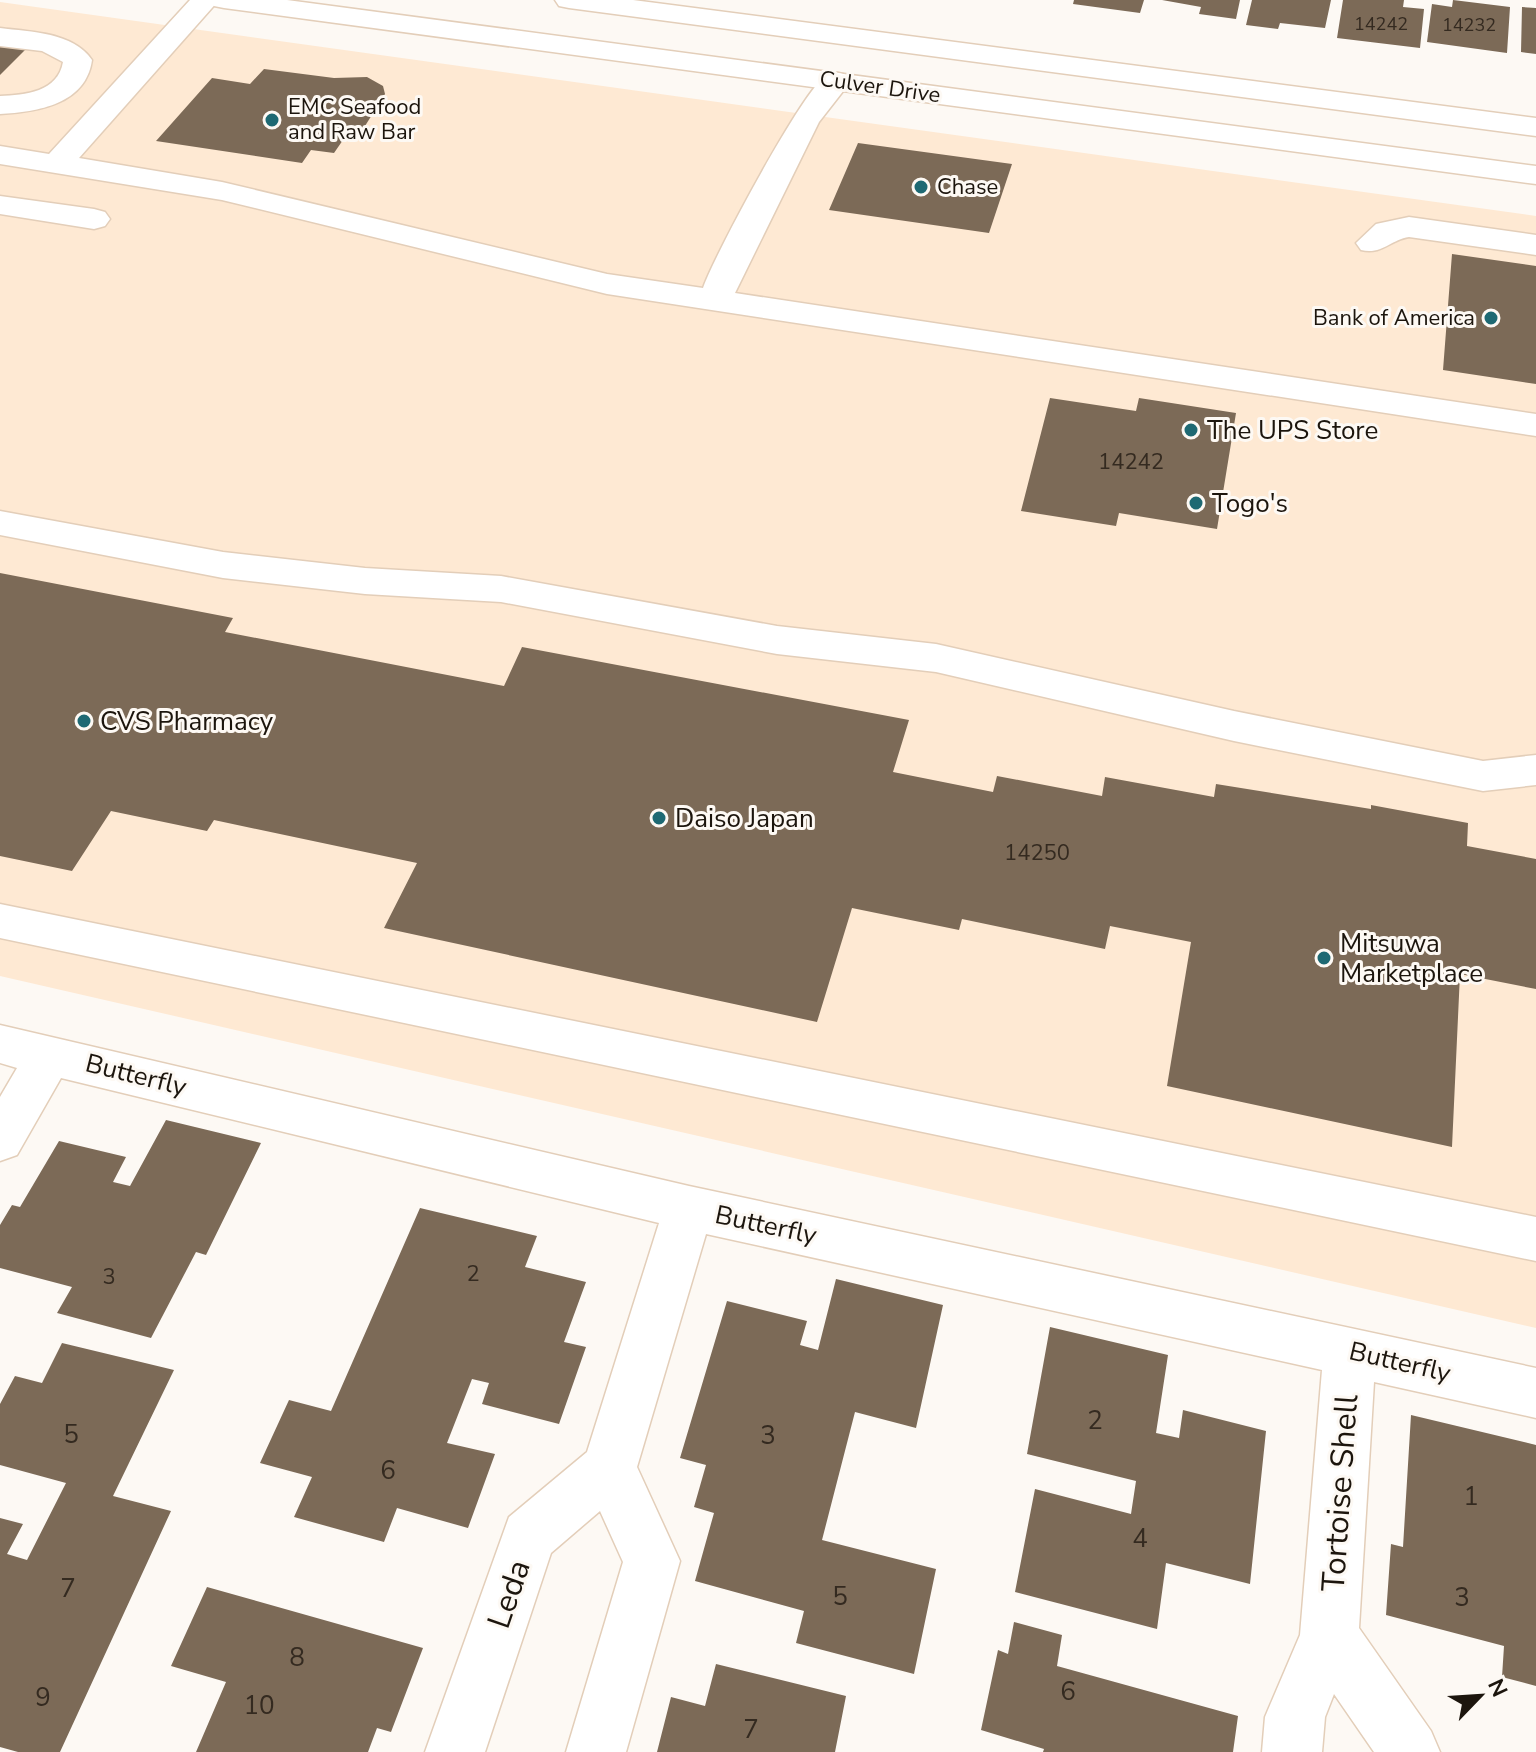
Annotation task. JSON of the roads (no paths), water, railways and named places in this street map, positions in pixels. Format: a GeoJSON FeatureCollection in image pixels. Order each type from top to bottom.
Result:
{"type":"FeatureCollection","features":[{"type":"Feature","properties":{"kind":"main road"},"geometry":{"type":"LineString","coordinates":[[57,164],[205,0]]}},
{"type":"Feature","properties":{"kind":"main road","name":"Culver Drive"},"geometry":{"type":"LineString","coordinates":[[224,0],[1536,175]]}},
{"type":"Feature","properties":{"kind":"main road","name":"Culver Drive"},"geometry":{"type":"LineString","coordinates":[[569,0],[1536,127]]}},
{"type":"Feature","properties":{"kind":"main road"},"geometry":{"type":"LineString","coordinates":[[0,37],[46,43],[68,50],[78,60],[79,70],[69,85],[51,96],[25,104],[0,105]]}},
{"type":"Feature","properties":{"kind":"main road"},"geometry":{"type":"LineString","coordinates":[[716,300],[721,283],[805,120],[843,72],[857,65],[886,60],[1057,77],[1110,71]]}},
{"type":"Feature","properties":{"kind":"main road"},"geometry":{"type":"LineString","coordinates":[[0,155],[222,191],[607,284],[1536,425]]}},
{"type":"Feature","properties":{"kind":"main road"},"geometry":{"type":"LineString","coordinates":[[0,205],[94,219]]}},
{"type":"Feature","properties":{"kind":"main road"},"geometry":{"type":"LineString","coordinates":[[1372,243],[1387,231],[1409,227],[1536,245]]}},
{"type":"Feature","properties":{"kind":"main road"},"geometry":{"type":"LineString","coordinates":[[0,523],[223,565],[365,581],[501,589],[777,640],[936,658],[1234,726],[1483,776],[1536,770]]}},
{"type":"Feature","properties":{"kind":"main road"},"geometry":{"type":"LineString","coordinates":[[0,921],[1536,1239]]}},
{"type":"Feature","properties":{"kind":"main road","name":"Butterfly"},"geometry":{"type":"LineString","coordinates":[[0,1044],[689,1208],[1536,1393]]}},
{"type":"Feature","properties":{"kind":"main road"},"geometry":{"type":"LineString","coordinates":[[0,1140],[50,1055]]}},
{"type":"Feature","properties":{"kind":"main road"},"geometry":{"type":"LineString","coordinates":[[596,1752],[652,1561],[609,1468],[689,1208]]}},
{"type":"Feature","properties":{"kind":"main road","name":"Tortoise Shell"},"geometry":{"type":"LineString","coordinates":[[1292,1752],[1295,1717],[1329,1636],[1350,1350]]}},
{"type":"Feature","properties":{"kind":"main road","name":"Leda"},"geometry":{"type":"LineString","coordinates":[[455,1752],[529,1536],[609,1468]]}},
{"type":"Feature","properties":{"kind":"main road"},"geometry":{"type":"LineString","coordinates":[[1329,1636],[1410,1752]]}},
{"type":"Feature","properties":{"kind":"place","name":"EMC Seafood and Raw Bar"},"geometry":{"type":"Point","coordinates":[272,120]}},
{"type":"Feature","properties":{"kind":"place","name":"Chase"},"geometry":{"type":"Point","coordinates":[921,187]}},
{"type":"Feature","properties":{"kind":"place","name":"Bank of America"},"geometry":{"type":"Point","coordinates":[1491,318]}},
{"type":"Feature","properties":{"kind":"place","name":"The UPS Store"},"geometry":{"type":"Point","coordinates":[1191,430]}},
{"type":"Feature","properties":{"kind":"place","name":"Togo's"},"geometry":{"type":"Point","coordinates":[1196,503]}},
{"type":"Feature","properties":{"kind":"place","name":"CVS Pharmacy"},"geometry":{"type":"Point","coordinates":[84,721]}},
{"type":"Feature","properties":{"kind":"place","name":"Daiso Japan"},"geometry":{"type":"Point","coordinates":[659,818]}},
{"type":"Feature","properties":{"kind":"place","name":"Mitsuwa Marketplace"},"geometry":{"type":"Point","coordinates":[1324,958]}}]}
